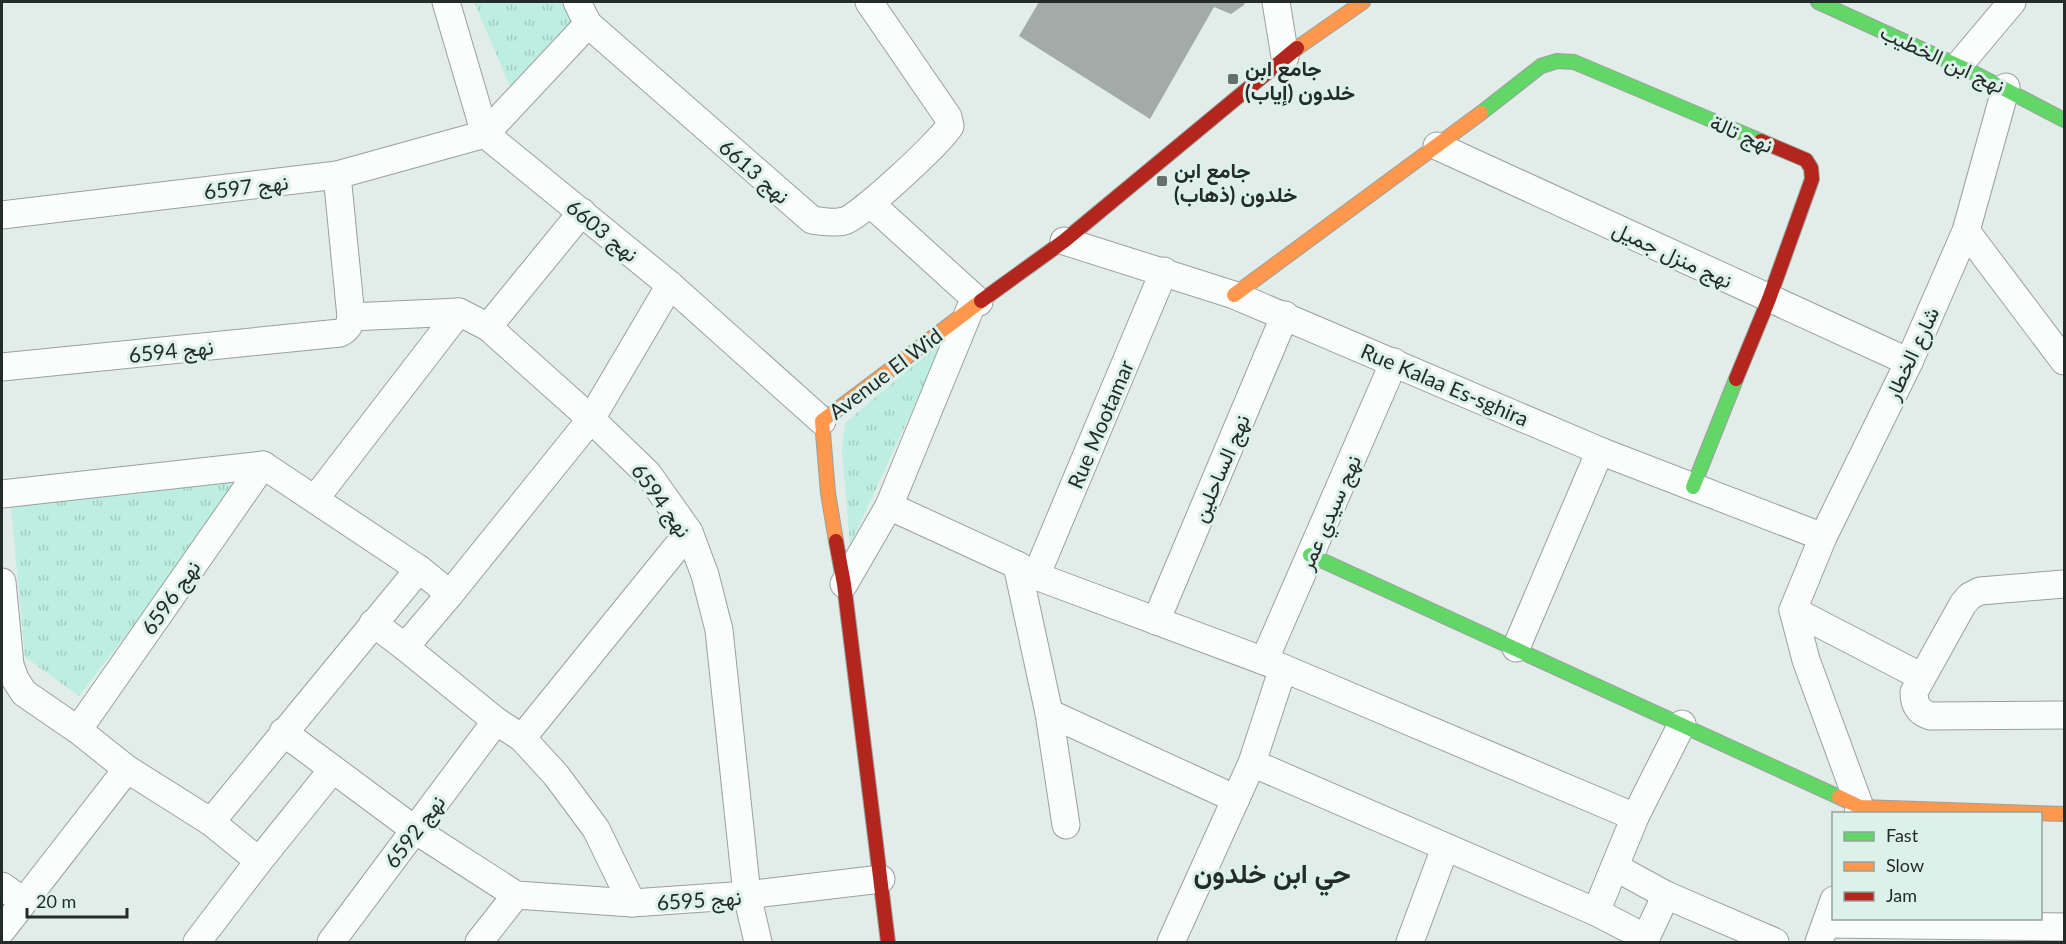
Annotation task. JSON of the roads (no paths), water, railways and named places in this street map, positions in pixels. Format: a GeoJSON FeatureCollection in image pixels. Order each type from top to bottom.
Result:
{"type":"FeatureCollection","features":[{"type":"Feature","properties":{"kind":"street"},"geometry":{"type":"LineString","coordinates":[[446,2],[485,134]]}},
{"type":"Feature","properties":{"kind":"street"},"geometry":{"type":"LineString","coordinates":[[1276,2],[1285,57]]}},
{"type":"Feature","properties":{"kind":"street","name":"Avenue El Wid"},"geometry":{"type":"LineString","coordinates":[[888,942],[844,584],[828,493],[822,420],[1064,241],[1285,57],[1363,2]]}},
{"type":"Feature","properties":{"kind":"street","name":"نهج ابن الخطيب"},"geometry":{"type":"LineString","coordinates":[[1818,2],[2006,87],[2064,120]]}},
{"type":"Feature","properties":{"kind":"street"},"geometry":{"type":"LineString","coordinates":[[1959,65],[2012,2]]}},
{"type":"Feature","properties":{"kind":"street","name":"نهج 6613"},"geometry":{"type":"LineString","coordinates":[[583,13],[812,220],[845,221],[871,204],[948,129],[950,122],[882,6]]}},
{"type":"Feature","properties":{"kind":"street"},"geometry":{"type":"LineString","coordinates":[[485,134],[583,13]]}},
{"type":"Feature","properties":{"kind":"street","name":"نهج تالة"},"geometry":{"type":"LineString","coordinates":[[1437,146],[1541,66],[1553,61],[1564,60],[1574,62],[1806,160],[1811,168],[1812,179],[1769,299],[1693,487]]}},
{"type":"Feature","properties":{"kind":"street","name":"شارع الخطار"},"geometry":{"type":"LineString","coordinates":[[1793,610],[1823,537],[1909,362],[1966,231],[2006,87]]}},
{"type":"Feature","properties":{"kind":"street","name":"نهج 6597"},"geometry":{"type":"LineString","coordinates":[[2,215],[337,175],[485,134]]}},
{"type":"Feature","properties":{"kind":"street","name":"نهج 6603"},"geometry":{"type":"LineString","coordinates":[[485,134],[670,285],[822,420]]}},
{"type":"Feature","properties":{"kind":"street"},"geometry":{"type":"LineString","coordinates":[[1234,295],[1437,146]]}},
{"type":"Feature","properties":{"kind":"street","name":"نهج منزل جميل"},"geometry":{"type":"LineString","coordinates":[[1437,146],[1909,362]]}},
{"type":"Feature","properties":{"kind":"street"},"geometry":{"type":"LineString","coordinates":[[337,175],[345,325]]}},
{"type":"Feature","properties":{"kind":"street"},"geometry":{"type":"LineString","coordinates":[[844,584],[889,506],[974,306],[871,204]]}},
{"type":"Feature","properties":{"kind":"street"},"geometry":{"type":"LineString","coordinates":[[488,327],[582,212]]}},
{"type":"Feature","properties":{"kind":"street"},"geometry":{"type":"LineString","coordinates":[[1966,231],[2064,361]]}},
{"type":"Feature","properties":{"kind":"street","name":"Rue Kalaa Es-sghira"},"geometry":{"type":"LineString","coordinates":[[1064,241],[1234,295],[1600,451],[1823,537]]}},
{"type":"Feature","properties":{"kind":"street","name":"Rue Mootamar"},"geometry":{"type":"LineString","coordinates":[[1027,570],[1164,271]]}},
{"type":"Feature","properties":{"kind":"street"},"geometry":{"type":"LineString","coordinates":[[405,647],[591,419],[670,285]]}},
{"type":"Feature","properties":{"kind":"street"},"geometry":{"type":"LineString","coordinates":[[315,499],[459,312]]}},
{"type":"Feature","properties":{"kind":"street","name":"نهج 6594"},"geometry":{"type":"LineString","coordinates":[[2,367],[459,312],[488,327],[591,419],[648,474],[689,532],[705,575],[719,630],[747,895],[758,942]]}},
{"type":"Feature","properties":{"kind":"street","name":"نهج الساحلين"},"geometry":{"type":"LineString","coordinates":[[1156,621],[1285,315]]}},
{"type":"Feature","properties":{"kind":"street","name":"نهج سيدي عمر"},"geometry":{"type":"LineString","coordinates":[[1171,942],[1252,763],[1273,665],[1310,555],[1394,362]]}},
{"type":"Feature","properties":{"kind":"street"},"geometry":{"type":"LineString","coordinates":[[1516,648],[1600,451]]}},
{"type":"Feature","properties":{"kind":"street"},"geometry":{"type":"LineString","coordinates":[[2,494],[263,465],[419,569],[450,594]]}},
{"type":"Feature","properties":{"kind":"street","name":"نهج 6596"},"geometry":{"type":"LineString","coordinates":[[78,730],[263,465]]}},
{"type":"Feature","properties":{"kind":"street"},"geometry":{"type":"LineString","coordinates":[[889,506],[1027,570],[1273,665],[1635,817]]}},
{"type":"Feature","properties":{"kind":"street"},"geometry":{"type":"LineString","coordinates":[[522,738],[689,532]]}},
{"type":"Feature","properties":{"kind":"street"},"geometry":{"type":"LineString","coordinates":[[1310,555],[1683,724],[1859,810],[1962,812]]}},
{"type":"Feature","properties":{"kind":"street"},"geometry":{"type":"LineString","coordinates":[[211,822],[419,569]]}},
{"type":"Feature","properties":{"kind":"street"},"geometry":{"type":"LineString","coordinates":[[1027,570],[1066,825]]}},
{"type":"Feature","properties":{"kind":"street"},"geometry":{"type":"LineString","coordinates":[[2,582],[10,665],[24,693],[78,730],[127,768],[211,822],[259,861]]}},
{"type":"Feature","properties":{"kind":"street"},"geometry":{"type":"LineString","coordinates":[[2064,584],[1980,591],[1970,596],[1963,604],[1914,692],[1914,699],[1922,714],[1930,716],[2064,715]]}},
{"type":"Feature","properties":{"kind":"street"},"geometry":{"type":"LineString","coordinates":[[1793,610],[1922,677]]}},
{"type":"Feature","properties":{"kind":"street"},"geometry":{"type":"LineString","coordinates":[[1793,610],[1809,670],[1859,810]]}},
{"type":"Feature","properties":{"kind":"street"},"geometry":{"type":"LineString","coordinates":[[373,623],[496,721],[522,738],[556,775],[596,829],[632,903]]}},
{"type":"Feature","properties":{"kind":"street"},"geometry":{"type":"LineString","coordinates":[[1049,714],[1236,799]]}},
{"type":"Feature","properties":{"kind":"street","name":"نهج 6592"},"geometry":{"type":"LineString","coordinates":[[331,942],[496,721]]}},
{"type":"Feature","properties":{"kind":"street"},"geometry":{"type":"LineString","coordinates":[[1596,912],[1635,817],[1683,724]]}},
{"type":"Feature","properties":{"kind":"street"},"geometry":{"type":"LineString","coordinates":[[283,732],[415,830],[516,895],[479,942]]}},
{"type":"Feature","properties":{"kind":"street"},"geometry":{"type":"LineString","coordinates":[[1252,763],[1596,912],[1645,940],[1666,895]]}},
{"type":"Feature","properties":{"kind":"street"},"geometry":{"type":"LineString","coordinates":[[2,930],[12,893],[127,768]]}},
{"type":"Feature","properties":{"kind":"street"},"geometry":{"type":"LineString","coordinates":[[197,942],[333,769]]}},
{"type":"Feature","properties":{"kind":"street"},"geometry":{"type":"LineString","coordinates":[[2042,814],[2064,814]]}},
{"type":"Feature","properties":{"kind":"street"},"geometry":{"type":"LineString","coordinates":[[1410,942],[1445,848]]}},
{"type":"Feature","properties":{"kind":"street"},"geometry":{"type":"LineString","coordinates":[[1615,867],[1666,895],[1775,942]]}},
{"type":"Feature","properties":{"kind":"street","name":"نهج 6595"},"geometry":{"type":"LineString","coordinates":[[516,895],[632,903],[747,895],[881,879]]}},
{"type":"Feature","properties":{"kind":"street"},"geometry":{"type":"LineString","coordinates":[[1826,922],[2064,927]]}},
{"type":"Feature","properties":{"kind":"place","name":"جامع ابن خلدون (إياب)"},"geometry":{"type":"Point","coordinates":[1233,79]}},
{"type":"Feature","properties":{"kind":"place","name":"جامع ابن خلدون (ذهاب)"},"geometry":{"type":"Point","coordinates":[1162,181]}},
{"type":"Feature","properties":{"kind":"district","name":"حي ابن خلدون"},"geometry":{"type":"Point","coordinates":[1272,872]}}]}
